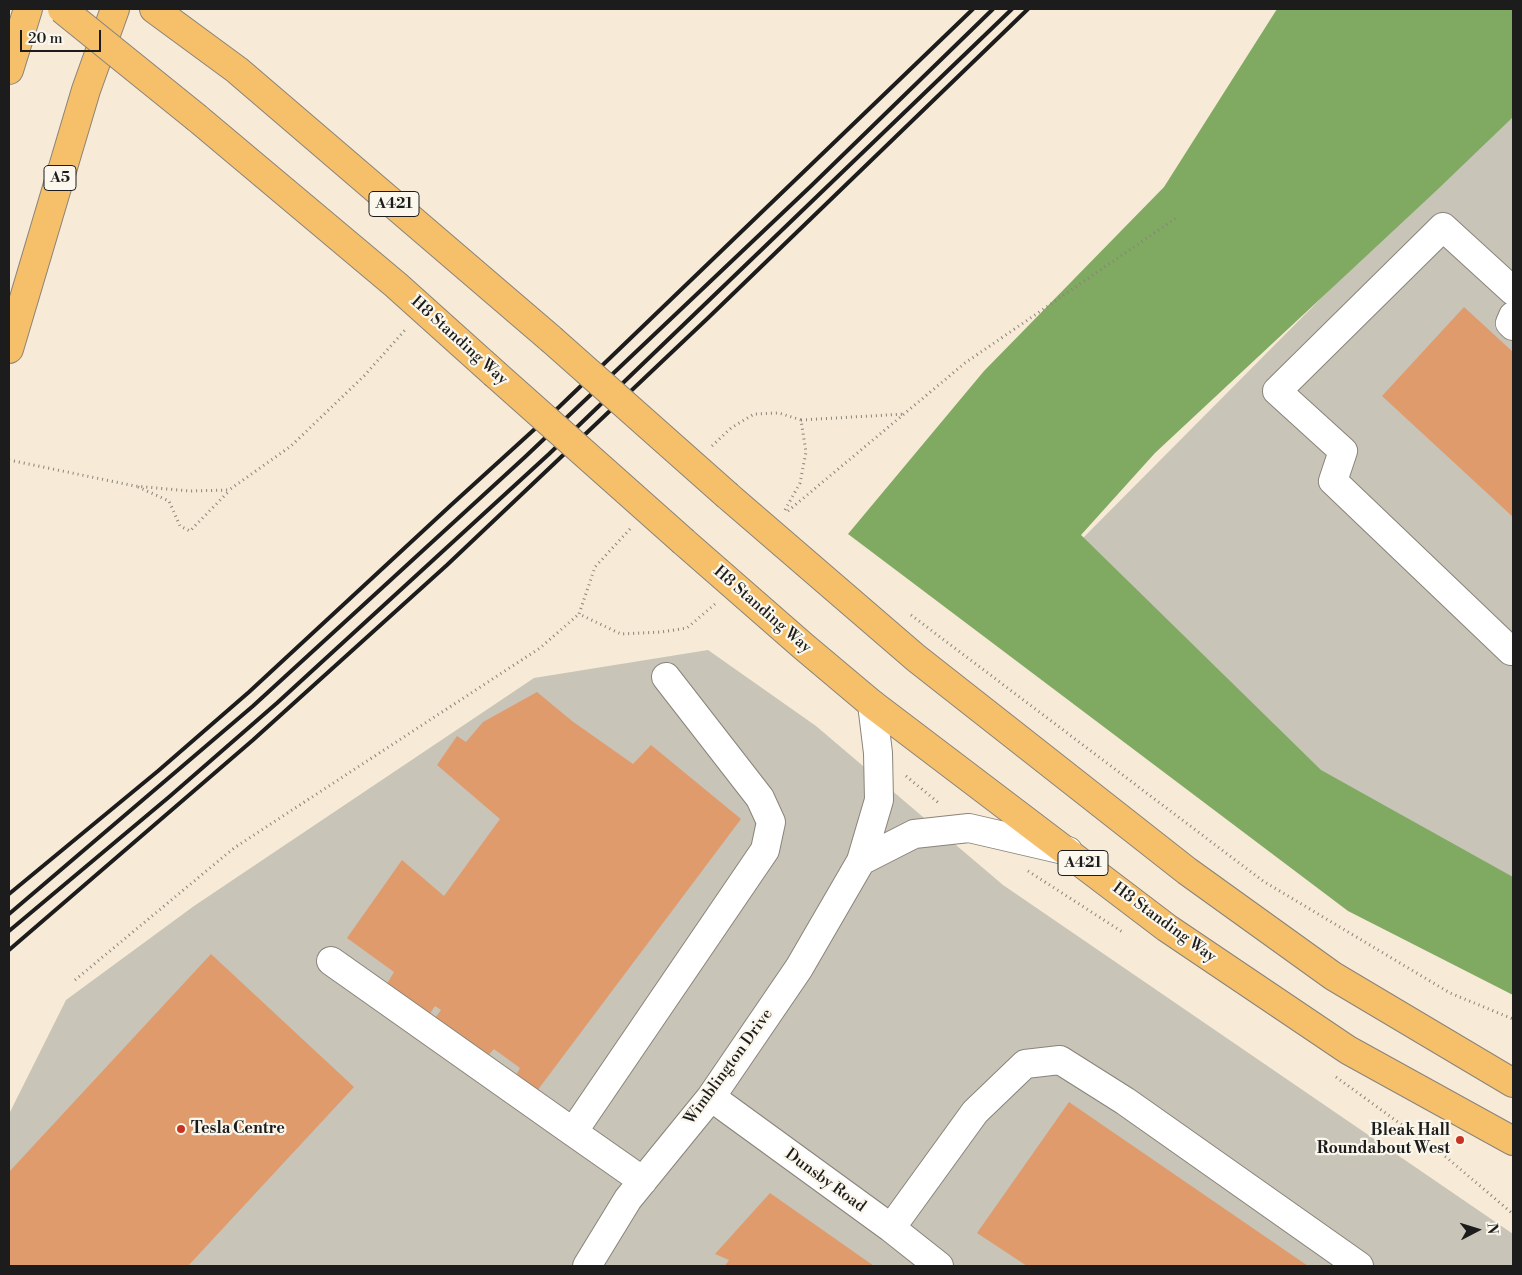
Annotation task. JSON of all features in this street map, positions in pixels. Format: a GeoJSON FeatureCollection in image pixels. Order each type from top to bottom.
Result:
{"type":"FeatureCollection","features":[{"type":"Feature","properties":{"kind":"highway"},"geometry":{"type":"LineString","coordinates":[[9,70],[28,9]]}},
{"type":"Feature","properties":{"kind":"highway","name":"H8 Standing Way"},"geometry":{"type":"LineString","coordinates":[[62,9],[197,118],[396,285],[802,646],[872,704],[1167,928],[1348,1050],[1513,1141]]}},
{"type":"Feature","properties":{"kind":"highway","name":"A5"},"geometry":{"type":"LineString","coordinates":[[9,350],[86,90],[115,9]]}},
{"type":"Feature","properties":{"kind":"highway","name":"A421"},"geometry":{"type":"LineString","coordinates":[[154,9],[237,70],[551,339],[728,496],[916,658],[1187,872],[1333,976],[1513,1083]]}},
{"type":"Feature","properties":{"kind":"street"},"geometry":{"type":"LineString","coordinates":[[1512,655],[1333,481],[1343,451],[1277,391],[1442,227],[1513,291]]}},
{"type":"Feature","properties":{"kind":"street"},"geometry":{"type":"LineString","coordinates":[[1513,316],[1510,323],[1513,326]]}},
{"type":"Feature","properties":{"kind":"street"},"geometry":{"type":"LineString","coordinates":[[573,1132],[765,850],[771,822],[760,798],[666,677]]}},
{"type":"Feature","properties":{"kind":"street","name":"Wimblington Drive"},"geometry":{"type":"LineString","coordinates":[[587,1266],[628,1199],[711,1097],[799,968],[861,861],[879,800],[878,753],[872,704]]}},
{"type":"Feature","properties":{"kind":"street"},"geometry":{"type":"LineString","coordinates":[[861,861],[914,834],[969,828],[1068,851]]}},
{"type":"Feature","properties":{"kind":"street"},"geometry":{"type":"LineString","coordinates":[[331,961],[643,1181]]}},
{"type":"Feature","properties":{"kind":"street"},"geometry":{"type":"LineString","coordinates":[[891,1228],[975,1112],[1025,1064],[1060,1060],[1125,1102],[1359,1266]]}},
{"type":"Feature","properties":{"kind":"street","name":"Dunsby Road"},"geometry":{"type":"LineString","coordinates":[[711,1097],[891,1228],[939,1266]]}},
{"type":"Feature","properties":{"kind":"path"},"geometry":{"type":"LineString","coordinates":[[801,420],[806,452],[800,483],[781,516],[965,363],[1176,218]]}},
{"type":"Feature","properties":{"kind":"path"},"geometry":{"type":"LineString","coordinates":[[135,486],[169,501],[180,526],[190,531],[229,490],[291,446],[364,376],[407,327]]}},
{"type":"Feature","properties":{"kind":"path"},"geometry":{"type":"LineString","coordinates":[[714,444],[732,428],[754,414],[778,413],[801,420],[905,414]]}},
{"type":"Feature","properties":{"kind":"path"},"geometry":{"type":"LineString","coordinates":[[9,460],[135,486],[189,491],[229,490]]}},
{"type":"Feature","properties":{"kind":"path"},"geometry":{"type":"LineString","coordinates":[[75,980],[234,848],[540,648],[579,614],[595,567],[618,542]]}},
{"type":"Feature","properties":{"kind":"path"},"geometry":{"type":"LineString","coordinates":[[579,614],[621,634],[661,632],[687,628],[716,603]]}},
{"type":"Feature","properties":{"kind":"path"},"geometry":{"type":"LineString","coordinates":[[908,612],[1263,881],[1450,993],[1513,1019]]}},
{"type":"Feature","properties":{"kind":"shaded area"},"geometry":{"type":"Polygon","coordinates":[[[1513,105],[1513,883],[1317,771],[1080,541],[1513,105]]]}},
{"type":"Feature","properties":{"kind":"shaded area"},"geometry":{"type":"Polygon","coordinates":[[[708,650],[816,726],[1003,885],[1513,1234],[1513,1266],[9,1266],[9,1114],[66,1000],[194,906],[534,678],[708,650]]]}},
{"type":"Feature","properties":{"kind":"green space"},"geometry":{"type":"Polygon","coordinates":[[[1277,9],[1513,9],[1513,117],[1155,453],[1081,535],[1321,770],[1513,877],[1513,995],[1348,911],[848,534],[984,371],[1164,187],[1277,9]]]}},
{"type":"Feature","properties":{"kind":"building"},"geometry":{"type":"Polygon","coordinates":[[[1464,307],[1513,352],[1513,517],[1382,396],[1464,307]]]}},
{"type":"Feature","properties":{"kind":"building"},"geometry":{"type":"Polygon","coordinates":[[[537,692],[572,721],[633,764],[651,745],[741,819],[534,1095],[513,1081],[520,1068],[494,1049],[483,1061],[432,1022],[441,1010],[435,1006],[426,1020],[382,992],[394,972],[347,938],[402,860],[444,896],[500,819],[437,765],[457,736],[466,742],[483,722],[537,692]]]}},
{"type":"Feature","properties":{"kind":"building","name":"Tesla Centre"},"geometry":{"type":"Polygon","coordinates":[[[211,954],[354,1087],[188,1266],[9,1266],[9,1172],[211,954]]]}},
{"type":"Feature","properties":{"kind":"building"},"geometry":{"type":"Polygon","coordinates":[[[1069,1102],[1308,1266],[1027,1266],[977,1233],[1069,1102]]]}},
{"type":"Feature","properties":{"kind":"building"},"geometry":{"type":"Polygon","coordinates":[[[770,1193],[874,1266],[725,1266],[729,1260],[715,1254],[770,1193]]]}},
{"type":"Feature","properties":{"kind":"railway"},"geometry":{"type":"LineString","coordinates":[[9,894],[158,771],[249,692],[559,407],[973,9]]}},
{"type":"Feature","properties":{"kind":"railway"},"geometry":{"type":"LineString","coordinates":[[9,914],[253,706],[525,457],[811,186],[993,9]]}},
{"type":"Feature","properties":{"kind":"railway"},"geometry":{"type":"LineString","coordinates":[[9,931],[169,797],[277,703],[549,454],[1012,9]]}},
{"type":"Feature","properties":{"kind":"railway"},"geometry":{"type":"LineString","coordinates":[[9,950],[253,740],[447,565],[708,318],[1028,9]]}},
{"type":"Feature","properties":{"kind":"place","name":"Tesla Centre"},"geometry":{"type":"Point","coordinates":[181,1129]}},
{"type":"Feature","properties":{"kind":"place","name":"Bleak Hall Roundabout West"},"geometry":{"type":"Point","coordinates":[1460,1140]}}]}
